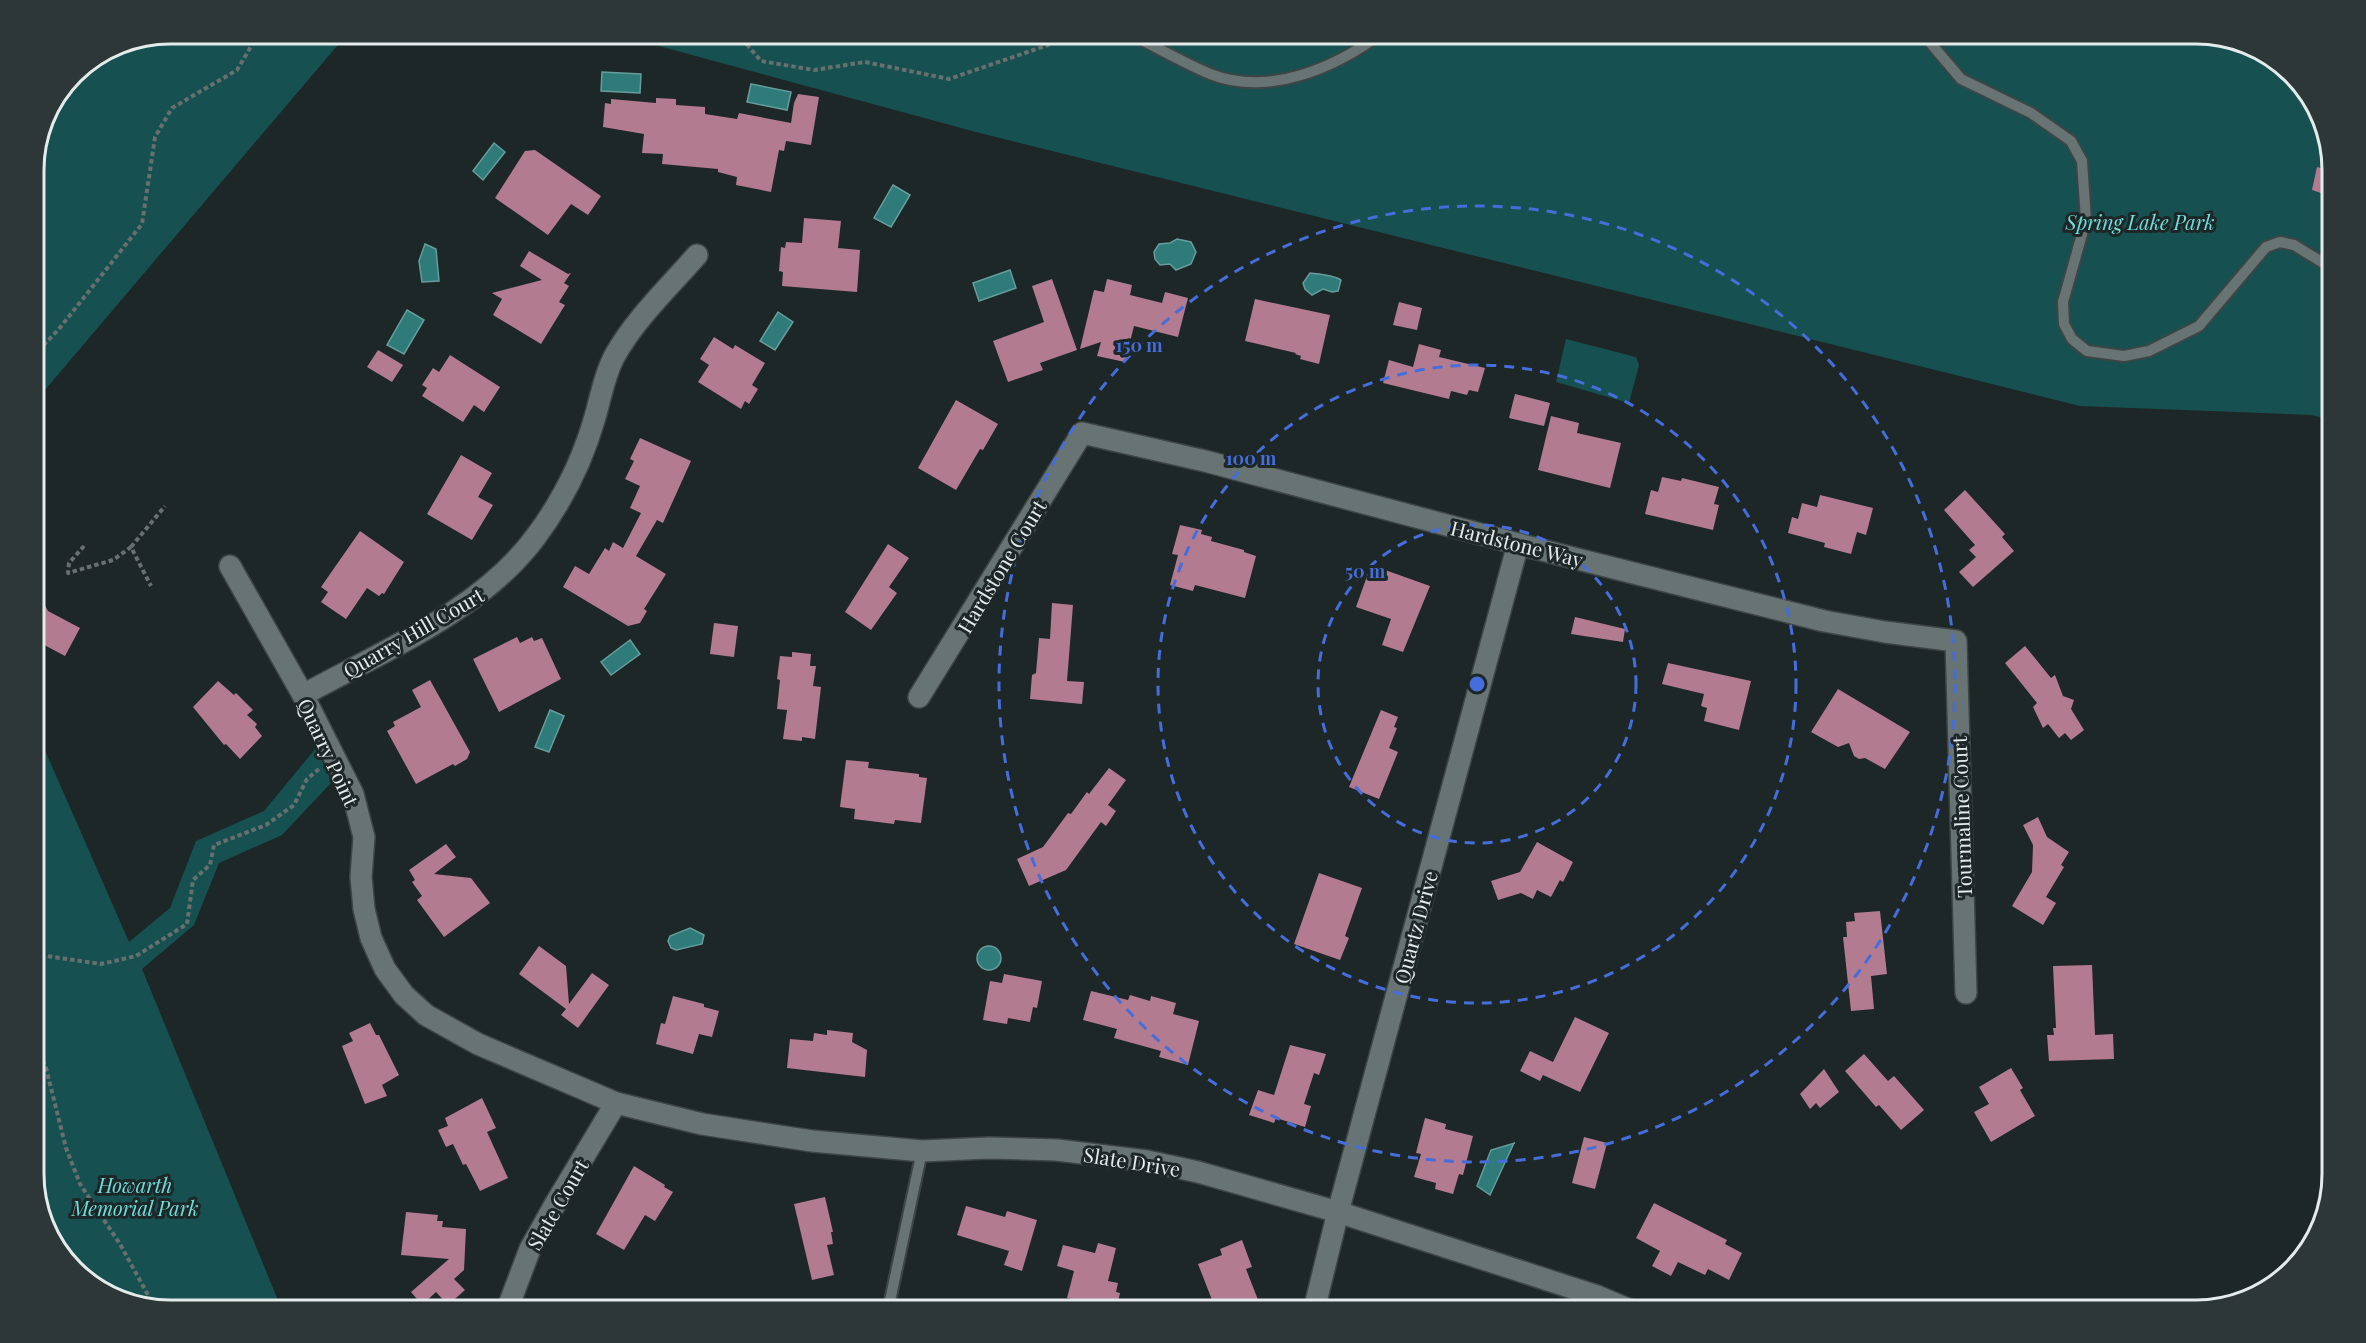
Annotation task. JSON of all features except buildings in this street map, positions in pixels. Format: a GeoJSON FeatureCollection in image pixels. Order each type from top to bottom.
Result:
{"type":"FeatureCollection","features":[{"type":"Feature","properties":{"kind":"street","name":"Quarry Hill Court"},"geometry":{"type":"LineString","coordinates":[[303,695],[460,607],[490,587],[515,562],[537,535],[575,471],[614,357],[638,323],[697,255]]}},
{"type":"Feature","properties":{"kind":"street","name":"Hardstone Way"},"geometry":{"type":"LineString","coordinates":[[1082,434],[1205,461],[1518,544],[1824,621],[1956,641]]}},
{"type":"Feature","properties":{"kind":"street","name":"Hardstone Court"},"geometry":{"type":"LineString","coordinates":[[918,697],[1082,434]]}},
{"type":"Feature","properties":{"kind":"street","name":"Quartz Drive"},"geometry":{"type":"LineString","coordinates":[[1316,1300],[1338,1212],[1518,544]]}},
{"type":"Feature","properties":{"kind":"street","name":"Quarry Point"},"geometry":{"type":"LineString","coordinates":[[230,566],[303,695],[353,794],[364,837],[361,877],[364,909],[371,938],[385,969],[404,995],[426,1016],[478,1044],[616,1103]]}},
{"type":"Feature","properties":{"kind":"street","name":"Tourmaline Court"},"geometry":{"type":"LineString","coordinates":[[1956,641],[1966,993]]}},
{"type":"Feature","properties":{"kind":"street","name":"Slate Drive"},"geometry":{"type":"LineString","coordinates":[[616,1103],[713,1126],[812,1141],[922,1151],[989,1148],[1057,1150],[1147,1161],[1198,1172],[1338,1212],[1606,1300]]}},
{"type":"Feature","properties":{"kind":"street","name":"Slate Court"},"geometry":{"type":"LineString","coordinates":[[511,1300],[530,1249],[616,1103]]}},
{"type":"Feature","properties":{"kind":"lane"},"geometry":{"type":"LineString","coordinates":[[1150,44],[1212,74],[1243,82],[1276,81],[1318,70],[1367,44]]}},
{"type":"Feature","properties":{"kind":"lane"},"geometry":{"type":"LineString","coordinates":[[1931,44],[1961,79],[2031,113],[2071,141],[2082,160],[2086,220],[2063,302],[2064,324],[2072,339],[2087,351],[2124,356],[2149,351],[2199,326],[2249,270],[2266,247],[2280,242],[2294,245],[2322,262]]}},
{"type":"Feature","properties":{"kind":"lane"},"geometry":{"type":"LineString","coordinates":[[890,1300],[922,1151]]}},
{"type":"Feature","properties":{"kind":"path"},"geometry":{"type":"LineString","coordinates":[[44,345],[59,329],[142,224],[155,137],[172,108],[237,70],[252,44]]}},
{"type":"Feature","properties":{"kind":"path"},"geometry":{"type":"LineString","coordinates":[[746,44],[761,61],[814,70],[865,62],[949,79],[1051,44]]}},
{"type":"Feature","properties":{"kind":"path"},"geometry":{"type":"LineString","coordinates":[[84,546],[69,562],[68,573],[112,560],[131,548],[165,506]]}},
{"type":"Feature","properties":{"kind":"path"},"geometry":{"type":"LineString","coordinates":[[131,548],[151,586]]}},
{"type":"Feature","properties":{"kind":"path"},"geometry":{"type":"LineString","coordinates":[[44,956],[101,964],[136,956],[187,924],[193,880],[210,865],[214,845],[266,825],[294,805],[307,779],[335,756]]}},
{"type":"Feature","properties":{"kind":"path"},"geometry":{"type":"LineString","coordinates":[[44,1064],[66,1149],[80,1184],[120,1244],[149,1297]]}},
{"type":"Feature","properties":{"kind":"green space"},"geometry":{"type":"Polygon","coordinates":[[[161,44],[339,44],[44,391],[44,161],[48,137],[56,114],[80,80],[106,60],[145,46],[161,44]]]}},
{"type":"Feature","properties":{"kind":"green space","name":"Spring Lake Park"},"geometry":{"type":"Polygon","coordinates":[[[652,44],[2197,44],[2229,48],[2260,60],[2280,75],[2301,99],[2316,129],[2322,161],[2322,418],[2311,415],[2080,406],[976,132],[652,44]]]}},
{"type":"Feature","properties":{"kind":"green space"},"geometry":{"type":"Polygon","coordinates":[[[1566,339],[1636,357],[1639,365],[1629,403],[1556,382],[1566,339]]]}},
{"type":"Feature","properties":{"kind":"green space","name":"Howarth Memorial Park"},"geometry":{"type":"Polygon","coordinates":[[[44,748],[129,942],[170,908],[196,841],[264,811],[316,748],[332,782],[282,835],[219,863],[194,925],[142,969],[278,1300],[169,1300],[121,1290],[106,1283],[80,1263],[56,1229],[50,1214],[44,1182],[44,748]]]}},
{"type":"Feature","properties":{"kind":"shaded area"},"geometry":{"type":"Polygon","coordinates":[[[602,72],[641,74],[640,93],[601,91],[602,72]]]}},
{"type":"Feature","properties":{"kind":"shaded area"},"geometry":{"type":"Polygon","coordinates":[[[751,84],[791,92],[787,110],[747,102],[751,84]]]}},
{"type":"Feature","properties":{"kind":"shaded area"},"geometry":{"type":"Polygon","coordinates":[[[494,143],[505,152],[483,180],[473,171],[494,143]]]}},
{"type":"Feature","properties":{"kind":"shaded area"},"geometry":{"type":"Polygon","coordinates":[[[893,185],[910,195],[891,227],[874,218],[893,185]]]}},
{"type":"Feature","properties":{"kind":"shaded area"},"geometry":{"type":"Polygon","coordinates":[[[1177,239],[1191,242],[1196,252],[1191,264],[1176,270],[1170,264],[1160,265],[1155,259],[1154,252],[1159,244],[1170,243],[1177,239]]]}},
{"type":"Feature","properties":{"kind":"shaded area"},"geometry":{"type":"Polygon","coordinates":[[[425,244],[436,249],[439,281],[422,282],[419,261],[425,244]]]}},
{"type":"Feature","properties":{"kind":"shaded area"},"geometry":{"type":"Polygon","coordinates":[[[1010,270],[1016,288],[979,301],[973,283],[1010,270]]]}},
{"type":"Feature","properties":{"kind":"shaded area"},"geometry":{"type":"Polygon","coordinates":[[[1310,273],[1338,278],[1341,280],[1338,291],[1323,289],[1312,295],[1305,289],[1303,283],[1310,273]]]}},
{"type":"Feature","properties":{"kind":"shaded area"},"geometry":{"type":"Polygon","coordinates":[[[407,310],[424,320],[404,354],[387,345],[407,310]]]}},
{"type":"Feature","properties":{"kind":"shaded area"},"geometry":{"type":"Polygon","coordinates":[[[778,312],[793,322],[775,350],[760,341],[778,312]]]}},
{"type":"Feature","properties":{"kind":"shaded area"},"geometry":{"type":"Polygon","coordinates":[[[630,640],[640,654],[611,675],[601,662],[630,640]]]}},
{"type":"Feature","properties":{"kind":"shaded area"},"geometry":{"type":"Polygon","coordinates":[[[550,710],[564,716],[549,752],[535,747],[550,710]]]}},
{"type":"Feature","properties":{"kind":"shaded area"},"geometry":{"type":"Polygon","coordinates":[[[690,928],[704,935],[702,944],[676,950],[671,948],[668,941],[670,936],[690,928]]]}},
{"type":"Feature","properties":{"kind":"shaded area"},"geometry":{"type":"Polygon","coordinates":[[[989,946],[998,949],[1001,958],[998,967],[989,970],[980,967],[977,958],[980,949],[989,946]]]}},
{"type":"Feature","properties":{"kind":"shaded area"},"geometry":{"type":"Polygon","coordinates":[[[1514,1143],[1490,1195],[1477,1186],[1491,1150],[1514,1143]]]}}]}
